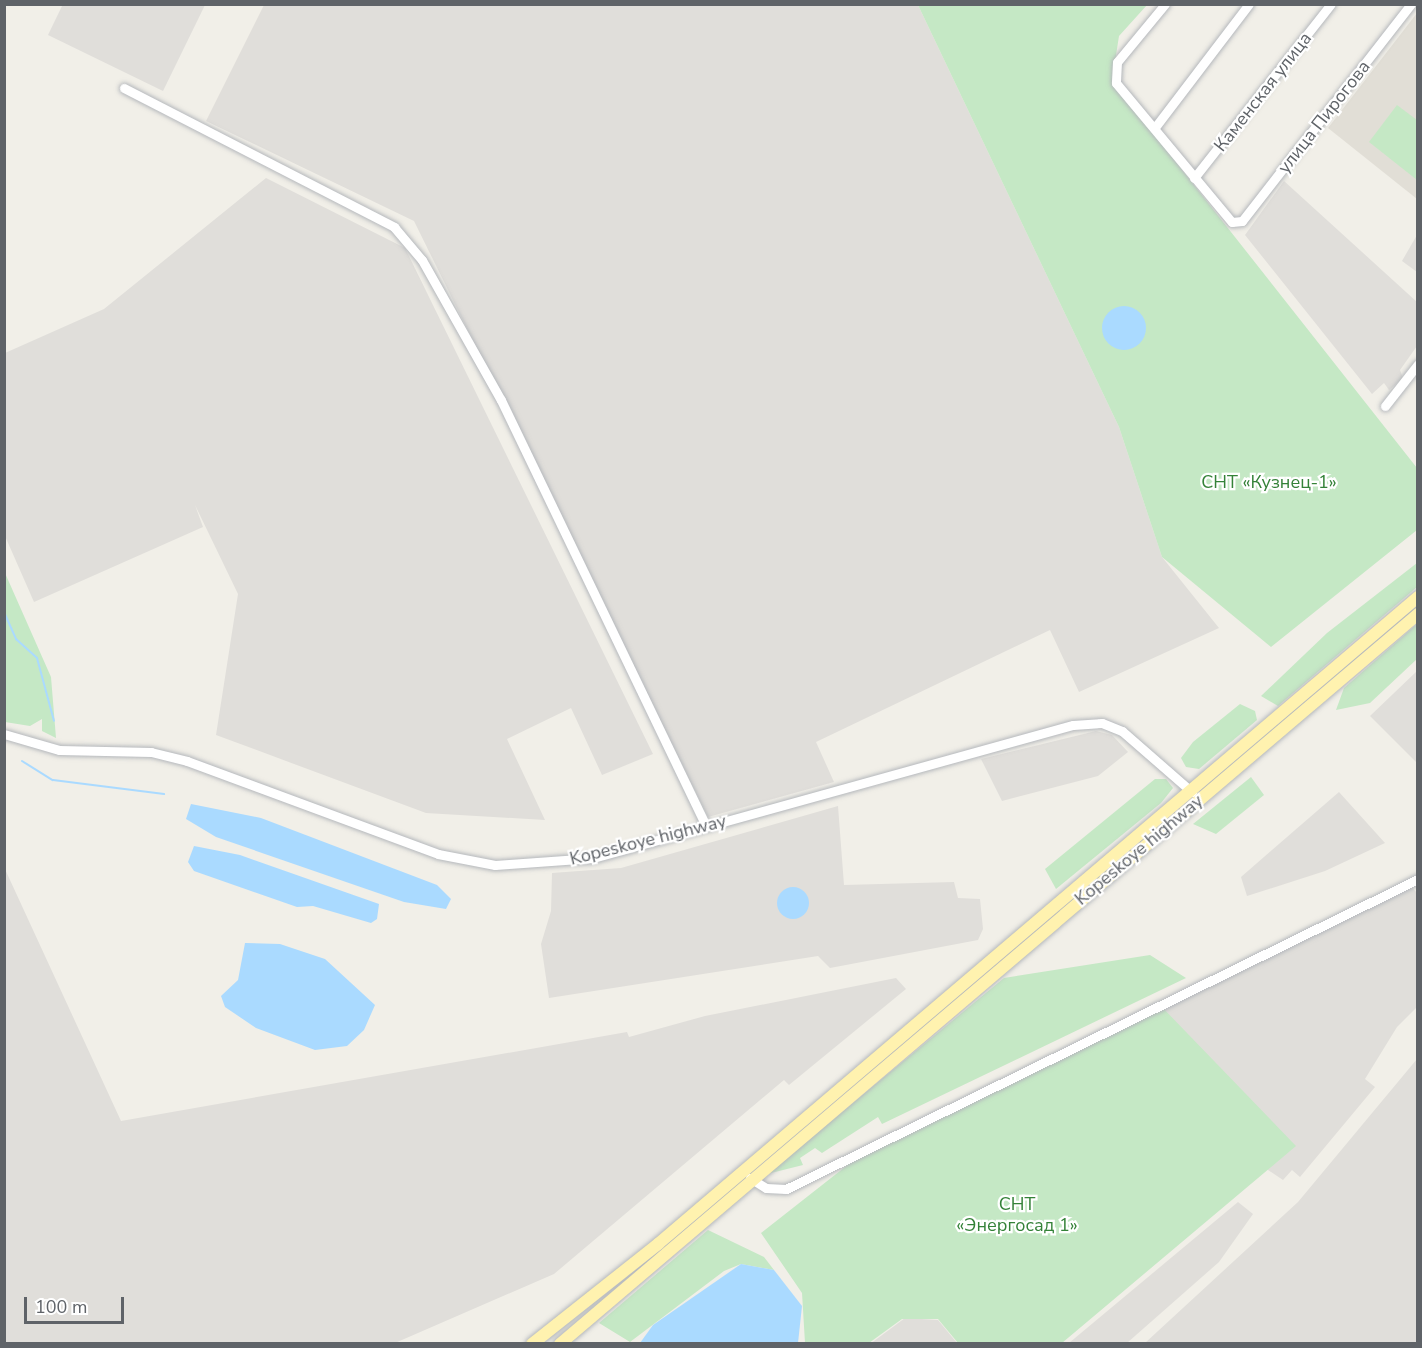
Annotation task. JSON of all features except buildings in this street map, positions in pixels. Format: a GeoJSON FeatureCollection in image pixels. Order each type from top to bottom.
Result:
{"type":"FeatureCollection","features":[{"type":"Feature","properties":{"kind":"main road","name":"Kopeskoye highway"},"geometry":{"type":"LineString","coordinates":[[560,1344],[1196,796],[1418,597]]}},
{"type":"Feature","properties":{"kind":"main road","name":"Kopeskoye highway"},"geometry":{"type":"LineString","coordinates":[[532,1344],[658,1244],[1418,614]]}},
{"type":"Feature","properties":{"kind":"street"},"geometry":{"type":"LineString","coordinates":[[1165,4],[1117,62],[1116,83],[1156,126],[1194,178]]}},
{"type":"Feature","properties":{"kind":"street"},"geometry":{"type":"LineString","coordinates":[[1156,126],[1249,4]]}},
{"type":"Feature","properties":{"kind":"street","name":"Каменская улица"},"geometry":{"type":"LineString","coordinates":[[1194,178],[1331,4]]}},
{"type":"Feature","properties":{"kind":"street","name":"улица Пирогова"},"geometry":{"type":"LineString","coordinates":[[1194,178],[1232,222],[1242,221],[1411,4]]}},
{"type":"Feature","properties":{"kind":"street"},"geometry":{"type":"LineString","coordinates":[[124,88],[394,227],[422,260],[501,400],[706,826]]}},
{"type":"Feature","properties":{"kind":"street"},"geometry":{"type":"LineString","coordinates":[[1384,406],[1418,364]]}},
{"type":"Feature","properties":{"kind":"street","name":"Kopeskoye highway"},"geometry":{"type":"LineString","coordinates":[[4,734],[24,740],[87,750],[151,752],[187,761],[438,854],[495,865],[593,858],[1093,723],[1122,731],[1196,796]]}},
{"type":"Feature","properties":{"kind":"street"},"geometry":{"type":"LineString","coordinates":[[750,1178],[766,1188],[786,1189],[1418,879]]}},
{"type":"Feature","properties":{"kind":"shaded area"},"geometry":{"type":"Polygon","coordinates":[[[63,4],[205,5],[163,91],[48,35],[63,4]]]}},
{"type":"Feature","properties":{"kind":"shaded area"},"geometry":{"type":"Polygon","coordinates":[[[264,5],[918,5],[1119,427],[1162,557],[1219,628],[1079,692],[1050,630],[816,742],[834,782],[708,817],[414,221],[206,121],[264,5]]]}},
{"type":"Feature","properties":{"kind":"shaded area"},"geometry":{"type":"Polygon","coordinates":[[[1417,13],[1417,199],[1328,128],[1417,13]]]}},
{"type":"Feature","properties":{"kind":"shaded area"},"geometry":{"type":"Polygon","coordinates":[[[266,178],[405,248],[653,754],[602,775],[571,708],[507,739],[545,820],[426,813],[216,735],[238,594],[195,505],[203,527],[34,602],[5,536],[5,353],[104,309],[266,178]]]}},
{"type":"Feature","properties":{"kind":"shaded area"},"geometry":{"type":"Polygon","coordinates":[[[1284,181],[1417,302],[1417,346],[1400,370],[1403,378],[1389,390],[1384,383],[1372,394],[1245,235],[1284,181]]]}},
{"type":"Feature","properties":{"kind":"shaded area"},"geometry":{"type":"Polygon","coordinates":[[[1417,235],[1418,272],[1402,261],[1417,235]]]}},
{"type":"Feature","properties":{"kind":"shaded area"},"geometry":{"type":"Polygon","coordinates":[[[1417,671],[1417,763],[1370,716],[1417,671]]]}},
{"type":"Feature","properties":{"kind":"shaded area"},"geometry":{"type":"Polygon","coordinates":[[[1096,731],[1112,735],[1128,752],[1098,776],[1002,801],[981,759],[1096,731]]]}},
{"type":"Feature","properties":{"kind":"shaded area"},"geometry":{"type":"Polygon","coordinates":[[[1339,792],[1385,843],[1325,871],[1247,896],[1241,877],[1339,792]]]}},
{"type":"Feature","properties":{"kind":"shaded area"},"geometry":{"type":"Polygon","coordinates":[[[838,806],[844,885],[954,882],[958,898],[980,899],[983,929],[978,940],[830,968],[818,956],[549,998],[541,944],[551,911],[552,873],[621,868],[838,806]]]}},
{"type":"Feature","properties":{"kind":"shaded area"},"geometry":{"type":"Polygon","coordinates":[[[4,867],[121,1121],[627,1032],[629,1037],[705,1016],[896,978],[906,989],[789,1085],[784,1080],[554,1274],[395,1343],[5,1343],[4,867]]]}},
{"type":"Feature","properties":{"kind":"shaded area"},"geometry":{"type":"Polygon","coordinates":[[[1409,884],[1417,893],[1417,1007],[1397,1027],[1365,1079],[1375,1087],[1300,1177],[1292,1170],[1283,1180],[1268,1170],[1160,1005],[1409,884]]]}},
{"type":"Feature","properties":{"kind":"shaded area"},"geometry":{"type":"Polygon","coordinates":[[[1417,1059],[1417,1343],[1145,1343],[1298,1202],[1417,1059]]]}},
{"type":"Feature","properties":{"kind":"shaded area"},"geometry":{"type":"Polygon","coordinates":[[[1238,1202],[1253,1214],[1219,1262],[1127,1343],[1069,1343],[1238,1202]]]}},
{"type":"Feature","properties":{"kind":"shaded area"},"geometry":{"type":"Polygon","coordinates":[[[905,1318],[938,1320],[957,1343],[870,1344],[905,1318]]]}},
{"type":"Feature","properties":{"kind":"green space","name":"СНТ «Кузнец-1»"},"geometry":{"type":"Polygon","coordinates":[[[918,5],[1147,5],[1119,36],[1112,81],[1417,468],[1417,530],[1271,647],[1162,557],[1119,427],[918,5]]]}},
{"type":"Feature","properties":{"kind":"green space"},"geometry":{"type":"Polygon","coordinates":[[[1397,105],[1417,120],[1417,180],[1369,142],[1397,105]]]}},
{"type":"Feature","properties":{"kind":"green space"},"geometry":{"type":"Polygon","coordinates":[[[1417,563],[1417,587],[1278,706],[1261,696],[1327,633],[1417,563]]]}},
{"type":"Feature","properties":{"kind":"green space"},"geometry":{"type":"Polygon","coordinates":[[[5,573],[51,677],[56,738],[42,731],[42,719],[30,726],[5,722],[5,573]]]}},
{"type":"Feature","properties":{"kind":"green space"},"geometry":{"type":"Polygon","coordinates":[[[1417,624],[1417,659],[1370,703],[1336,710],[1344,688],[1417,624]]]}},
{"type":"Feature","properties":{"kind":"green space"},"geometry":{"type":"Polygon","coordinates":[[[1240,704],[1255,711],[1257,720],[1199,769],[1186,767],[1181,758],[1193,742],[1240,704]]]}},
{"type":"Feature","properties":{"kind":"green space"},"geometry":{"type":"Polygon","coordinates":[[[1251,777],[1264,795],[1216,834],[1193,824],[1251,777]]]}},
{"type":"Feature","properties":{"kind":"green space"},"geometry":{"type":"Polygon","coordinates":[[[1155,779],[1166,779],[1173,788],[1161,803],[1056,889],[1045,869],[1155,779]]]}},
{"type":"Feature","properties":{"kind":"green space"},"geometry":{"type":"Polygon","coordinates":[[[1150,955],[1186,978],[882,1124],[878,1117],[822,1153],[815,1148],[800,1158],[803,1165],[767,1174],[1004,978],[1150,955]]]}},
{"type":"Feature","properties":{"kind":"green space","name":"СНТ «Энергосад 1»"},"geometry":{"type":"Polygon","coordinates":[[[1160,1005],[1296,1146],[1062,1343],[958,1343],[938,1319],[902,1319],[869,1343],[805,1343],[802,1293],[761,1233],[873,1145],[1160,1005]]]}},
{"type":"Feature","properties":{"kind":"green space"},"geometry":{"type":"Polygon","coordinates":[[[708,1230],[764,1257],[774,1270],[741,1264],[724,1271],[630,1342],[599,1323],[708,1230]]]}},
{"type":"Feature","properties":{"kind":"water"},"geometry":{"type":"Polygon","coordinates":[[[1124,306],[1139,313],[1146,328],[1139,343],[1124,350],[1109,343],[1102,328],[1109,313],[1124,306]]]}},
{"type":"Feature","properties":{"kind":"water"},"geometry":{"type":"Polygon","coordinates":[[[191,804],[261,818],[437,885],[451,899],[446,909],[404,902],[216,837],[186,819],[191,804]]]}},
{"type":"Feature","properties":{"kind":"water"},"geometry":{"type":"Polygon","coordinates":[[[194,846],[240,855],[379,904],[377,919],[371,923],[313,906],[297,907],[194,871],[188,862],[194,846]]]}},
{"type":"Feature","properties":{"kind":"water"},"geometry":{"type":"Polygon","coordinates":[[[793,887],[804,892],[809,903],[804,914],[793,919],[782,914],[777,903],[782,892],[793,887]]]}},
{"type":"Feature","properties":{"kind":"water"},"geometry":{"type":"Polygon","coordinates":[[[245,943],[280,944],[325,959],[375,1005],[364,1030],[347,1046],[315,1050],[256,1028],[225,1007],[221,996],[238,980],[245,943]]]}},
{"type":"Feature","properties":{"kind":"water"},"geometry":{"type":"Polygon","coordinates":[[[741,1264],[774,1270],[802,1306],[798,1343],[640,1343],[653,1325],[741,1264]]]}},
{"type":"Feature","properties":{"kind":"waterway"},"geometry":{"type":"LineString","coordinates":[[4,612],[16,639],[37,658],[54,721]]}},
{"type":"Feature","properties":{"kind":"waterway"},"geometry":{"type":"LineString","coordinates":[[22,761],[53,780],[164,794]]}}]}
